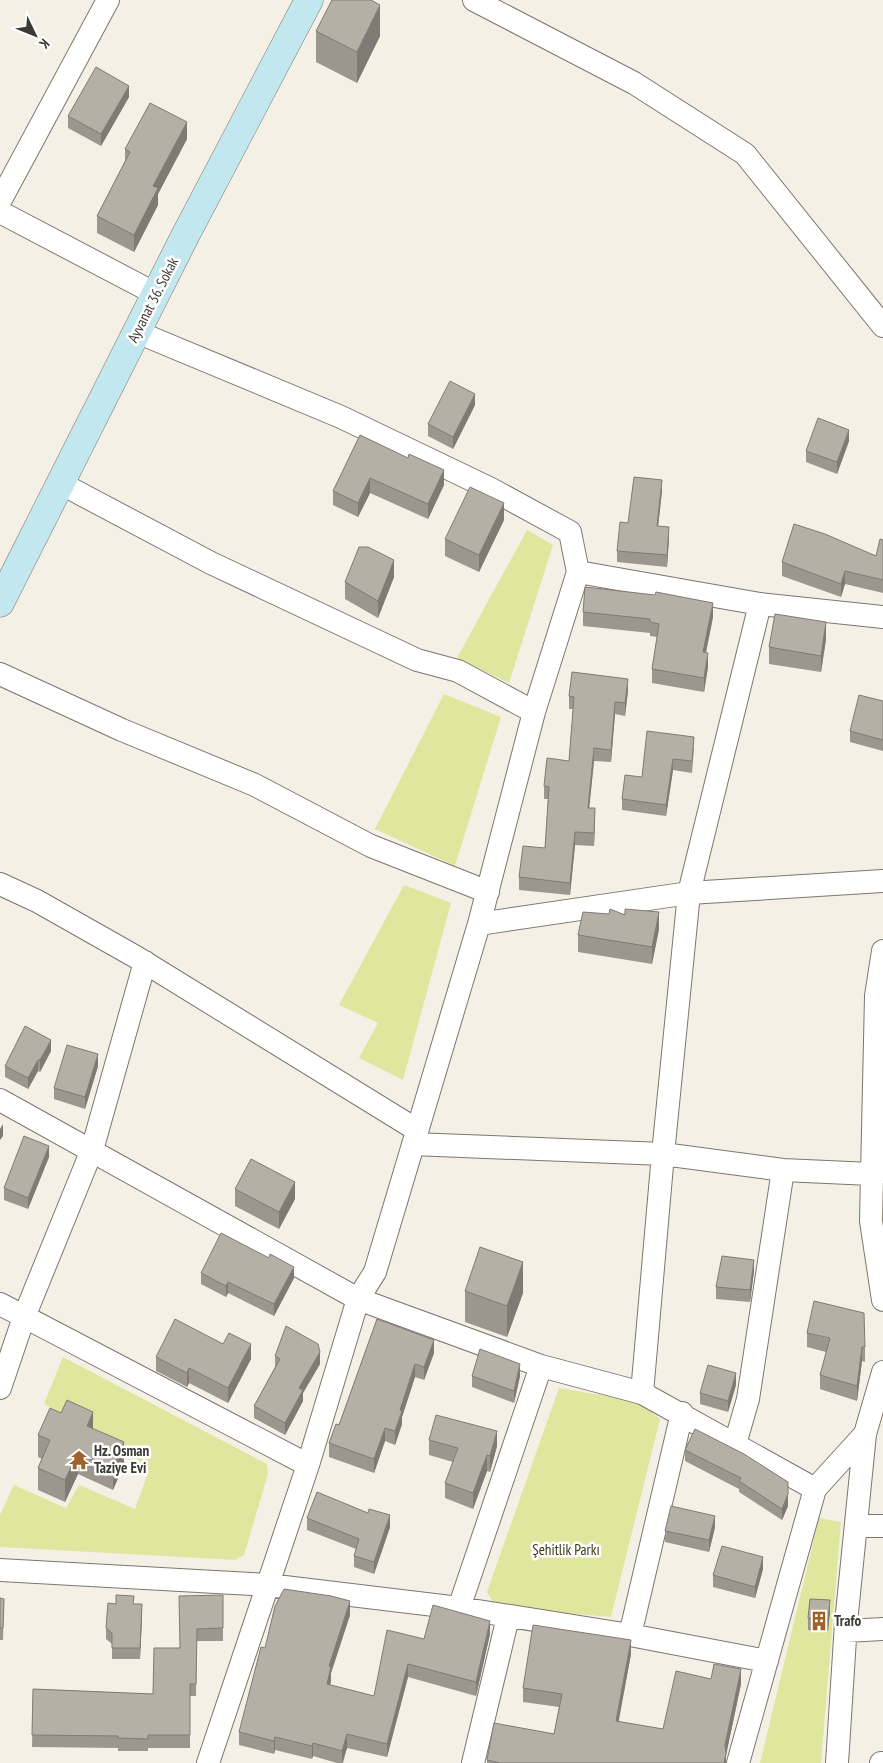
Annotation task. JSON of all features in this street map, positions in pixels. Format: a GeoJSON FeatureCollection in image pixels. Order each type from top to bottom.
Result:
{"type":"FeatureCollection","features":[{"type":"Feature","properties":{"kind":"street"},"geometry":{"type":"LineString","coordinates":[[0,201],[108,0]]}},
{"type":"Feature","properties":{"kind":"street","name":"Ayvanat 36. Sokak"},"geometry":{"type":"LineString","coordinates":[[3,590],[309,0]]}},
{"type":"Feature","properties":{"kind":"street"},"geometry":{"type":"LineString","coordinates":[[474,0],[506,7],[634,83],[745,154],[883,326]]}},
{"type":"Feature","properties":{"kind":"street"},"geometry":{"type":"LineString","coordinates":[[0,212],[156,294]]}},
{"type":"Feature","properties":{"kind":"street"},"geometry":{"type":"LineString","coordinates":[[137,332],[341,417],[491,489],[570,532],[578,572],[534,712],[479,924],[375,1272],[358,1299],[308,1465],[208,1763]]}},
{"type":"Feature","properties":{"kind":"street"},"geometry":{"type":"LineString","coordinates":[[60,483],[211,563],[417,660],[458,671],[534,712]]}},
{"type":"Feature","properties":{"kind":"street"},"geometry":{"type":"LineString","coordinates":[[578,572],[760,604],[883,617]]}},
{"type":"Feature","properties":{"kind":"street"},"geometry":{"type":"LineString","coordinates":[[642,1393],[662,1154],[688,893],[760,604]]}},
{"type":"Feature","properties":{"kind":"street"},"geometry":{"type":"LineString","coordinates":[[0,674],[122,730],[255,785],[371,846],[488,892]]}},
{"type":"Feature","properties":{"kind":"street"},"geometry":{"type":"LineString","coordinates":[[479,924],[688,893],[883,881]]}},
{"type":"Feature","properties":{"kind":"street"},"geometry":{"type":"LineString","coordinates":[[0,884],[37,901],[144,962],[415,1137],[662,1154],[783,1170],[877,1173]]}},
{"type":"Feature","properties":{"kind":"street"},"geometry":{"type":"LineString","coordinates":[[883,952],[876,996],[877,1173],[870,1222],[883,1300]]}},
{"type":"Feature","properties":{"kind":"street"},"geometry":{"type":"LineString","coordinates":[[0,1388],[24,1317],[92,1150],[144,962]]}},
{"type":"Feature","properties":{"kind":"street"},"geometry":{"type":"LineString","coordinates":[[0,1100],[358,1299],[541,1366],[642,1393],[815,1489]]}},
{"type":"Feature","properties":{"kind":"street"},"geometry":{"type":"LineString","coordinates":[[735,1444],[748,1399],[783,1170]]}},
{"type":"Feature","properties":{"kind":"street"},"geometry":{"type":"LineString","coordinates":[[0,1304],[308,1465]]}},
{"type":"Feature","properties":{"kind":"street"},"geometry":{"type":"LineString","coordinates":[[459,1608],[541,1366]]}},
{"type":"Feature","properties":{"kind":"street"},"geometry":{"type":"LineString","coordinates":[[837,1763],[846,1630],[865,1434],[883,1372]]}},
{"type":"Feature","properties":{"kind":"street"},"geometry":{"type":"LineString","coordinates":[[630,1635],[682,1414]]}},
{"type":"Feature","properties":{"kind":"street"},"geometry":{"type":"LineString","coordinates":[[738,1763],[815,1489],[865,1434]]}},
{"type":"Feature","properties":{"kind":"street"},"geometry":{"type":"LineString","coordinates":[[857,1526],[883,1526]]}},
{"type":"Feature","properties":{"kind":"street"},"geometry":{"type":"LineString","coordinates":[[0,1570],[268,1585],[459,1608],[630,1635],[767,1661]]}},
{"type":"Feature","properties":{"kind":"street"},"geometry":{"type":"LineString","coordinates":[[472,1763],[508,1617]]}},
{"type":"Feature","properties":{"kind":"street"},"geometry":{"type":"LineString","coordinates":[[846,1630],[883,1629]]}},
{"type":"Feature","properties":{"kind":"green space"},"geometry":{"type":"Polygon","coordinates":[[[527,530],[553,545],[509,683],[457,658],[527,530]]]}},
{"type":"Feature","properties":{"kind":"green space"},"geometry":{"type":"Polygon","coordinates":[[[444,694],[501,717],[455,866],[375,829],[444,694]]]}},
{"type":"Feature","properties":{"kind":"green space"},"geometry":{"type":"Polygon","coordinates":[[[404,885],[451,903],[403,1080],[359,1058],[378,1023],[339,1005],[404,885]]]}},
{"type":"Feature","properties":{"kind":"green space"},"geometry":{"type":"Polygon","coordinates":[[[63,1357],[267,1464],[268,1474],[244,1555],[235,1560],[0,1547],[0,1515],[14,1485],[66,1508],[79,1485],[135,1509],[149,1470],[97,1443],[102,1434],[44,1404],[63,1357]]]}},
{"type":"Feature","properties":{"kind":"green space","name":"Şehitlik Parkı"},"geometry":{"type":"Polygon","coordinates":[[[559,1388],[637,1401],[660,1419],[611,1617],[496,1607],[487,1592],[559,1388]]]}},
{"type":"Feature","properties":{"kind":"green space"},"geometry":{"type":"Polygon","coordinates":[[[819,1518],[841,1522],[821,1763],[760,1763],[819,1518]]]}},
{"type":"Feature","properties":{"kind":"building"},"geometry":{"type":"Polygon","coordinates":[[[332,0],[371,0],[380,5],[357,52],[316,31],[332,0]]]}},
{"type":"Feature","properties":{"kind":"building"},"geometry":{"type":"Polygon","coordinates":[[[96,67],[129,86],[101,134],[68,116],[96,67]]]}},
{"type":"Feature","properties":{"kind":"building"},"geometry":{"type":"Polygon","coordinates":[[[150,103],[187,122],[153,186],[158,188],[134,235],[97,216],[130,152],[125,149],[150,103]]]}},
{"type":"Feature","properties":{"kind":"building"},"geometry":{"type":"Polygon","coordinates":[[[450,381],[475,394],[453,437],[428,424],[450,381]]]}},
{"type":"Feature","properties":{"kind":"building"},"geometry":{"type":"Polygon","coordinates":[[[818,418],[849,430],[837,462],[806,451],[818,418]]]}},
{"type":"Feature","properties":{"kind":"building"},"geometry":{"type":"Polygon","coordinates":[[[360,435],[408,458],[409,454],[444,470],[428,504],[370,478],[358,503],[333,491],[360,435]]]}},
{"type":"Feature","properties":{"kind":"building"},"geometry":{"type":"Polygon","coordinates":[[[634,477],[662,480],[657,526],[669,527],[667,555],[617,551],[620,522],[628,523],[634,477]]]}},
{"type":"Feature","properties":{"kind":"building"},"geometry":{"type":"Polygon","coordinates":[[[470,487],[504,503],[479,555],[445,539],[470,487]]]}},
{"type":"Feature","properties":{"kind":"building"},"geometry":{"type":"Polygon","coordinates":[[[794,524],[825,534],[876,556],[880,539],[883,540],[883,580],[845,571],[841,584],[782,562],[794,524]]]}},
{"type":"Feature","properties":{"kind":"building"},"geometry":{"type":"Polygon","coordinates":[[[359,547],[368,547],[394,560],[378,601],[345,582],[359,547]]]}},
{"type":"Feature","properties":{"kind":"building"},"geometry":{"type":"Polygon","coordinates":[[[585,587],[655,595],[656,592],[713,603],[703,652],[708,653],[704,678],[652,669],[659,624],[650,622],[650,619],[583,612],[585,587]]]}},
{"type":"Feature","properties":{"kind":"building"},"geometry":{"type":"Polygon","coordinates":[[[775,614],[826,622],[821,656],[769,647],[775,614]]]}},
{"type":"Feature","properties":{"kind":"building"},"geometry":{"type":"Polygon","coordinates":[[[572,672],[628,679],[625,703],[615,702],[611,750],[594,748],[588,808],[595,808],[594,833],[575,832],[570,883],[519,877],[523,846],[545,848],[549,787],[544,786],[547,758],[569,761],[574,697],[569,696],[572,672]]]}},
{"type":"Feature","properties":{"kind":"building"},"geometry":{"type":"Polygon","coordinates":[[[859,695],[883,701],[883,740],[850,731],[859,695]]]}},
{"type":"Feature","properties":{"kind":"building"},"geometry":{"type":"Polygon","coordinates":[[[647,731],[694,737],[692,761],[673,759],[666,805],[622,799],[625,775],[642,777],[647,731]]]}},
{"type":"Feature","properties":{"kind":"building"},"geometry":{"type":"Polygon","coordinates":[[[610,909],[625,915],[625,909],[659,912],[652,947],[578,935],[583,912],[609,914],[610,909]]]}},
{"type":"Feature","properties":{"kind":"building"},"geometry":{"type":"Polygon","coordinates":[[[25,1026],[51,1040],[28,1078],[5,1066],[25,1026]]]}},
{"type":"Feature","properties":{"kind":"building"},"geometry":{"type":"Polygon","coordinates":[[[67,1045],[98,1054],[85,1097],[54,1088],[67,1045]]]}},
{"type":"Feature","properties":{"kind":"building"},"geometry":{"type":"Polygon","coordinates":[[[24,1136],[49,1146],[28,1198],[4,1188],[24,1136]]]}},
{"type":"Feature","properties":{"kind":"building"},"geometry":{"type":"Polygon","coordinates":[[[251,1159],[295,1182],[279,1212],[235,1189],[251,1159]]]}},
{"type":"Feature","properties":{"kind":"building"},"geometry":{"type":"Polygon","coordinates":[[[221,1233],[269,1258],[270,1254],[294,1267],[274,1304],[228,1282],[226,1286],[201,1273],[221,1233]]]}},
{"type":"Feature","properties":{"kind":"building"},"geometry":{"type":"Polygon","coordinates":[[[480,1247],[523,1262],[507,1306],[465,1291],[480,1247]]]}},
{"type":"Feature","properties":{"kind":"building"},"geometry":{"type":"Polygon","coordinates":[[[722,1256],[754,1260],[750,1290],[716,1287],[722,1256]]]}},
{"type":"Feature","properties":{"kind":"building"},"geometry":{"type":"Polygon","coordinates":[[[814,1301],[864,1313],[865,1347],[862,1347],[857,1386],[820,1375],[830,1338],[807,1333],[814,1301]]]}},
{"type":"Feature","properties":{"kind":"building"},"geometry":{"type":"Polygon","coordinates":[[[175,1319],[223,1344],[229,1333],[251,1344],[228,1388],[189,1368],[187,1373],[156,1357],[175,1319]]]}},
{"type":"Feature","properties":{"kind":"building"},"geometry":{"type":"Polygon","coordinates":[[[377,1319],[434,1340],[424,1367],[415,1364],[395,1431],[385,1428],[374,1459],[329,1443],[336,1424],[339,1425],[377,1319]]]}},
{"type":"Feature","properties":{"kind":"building"},"geometry":{"type":"Polygon","coordinates":[[[286,1326],[318,1344],[320,1352],[299,1388],[303,1390],[285,1423],[254,1406],[280,1359],[275,1356],[286,1326]]]}},
{"type":"Feature","properties":{"kind":"building"},"geometry":{"type":"Polygon","coordinates":[[[480,1349],[520,1364],[514,1391],[472,1376],[480,1349]]]}},
{"type":"Feature","properties":{"kind":"building"},"geometry":{"type":"Polygon","coordinates":[[[708,1365],[736,1373],[728,1401],[700,1393],[708,1365]]]}},
{"type":"Feature","properties":{"kind":"building"},"geometry":{"type":"Polygon","coordinates":[[[67,1400],[93,1412],[87,1426],[124,1442],[113,1468],[78,1452],[65,1480],[38,1468],[50,1440],[38,1435],[50,1408],[61,1413],[67,1400]]]}},
{"type":"Feature","properties":{"kind":"building"},"geometry":{"type":"Polygon","coordinates":[[[436,1415],[497,1431],[490,1456],[487,1455],[473,1493],[445,1483],[458,1448],[429,1440],[436,1415]]]}},
{"type":"Feature","properties":{"kind":"building"},"geometry":{"type":"Polygon","coordinates":[[[695,1429],[744,1454],[788,1482],[788,1494],[782,1509],[739,1481],[741,1478],[685,1450],[695,1429]]]}},
{"type":"Feature","properties":{"kind":"building"},"geometry":{"type":"Polygon","coordinates":[[[317,1492],[368,1513],[369,1509],[390,1515],[374,1562],[354,1556],[359,1539],[307,1518],[317,1492]]]}},
{"type":"Feature","properties":{"kind":"building"},"geometry":{"type":"Polygon","coordinates":[[[671,1506],[715,1516],[709,1540],[665,1531],[671,1506]]]}},
{"type":"Feature","properties":{"kind":"building"},"geometry":{"type":"Polygon","coordinates":[[[722,1546],[763,1557],[755,1587],[713,1575],[722,1546]]]}},
{"type":"Feature","properties":{"kind":"building"},"geometry":{"type":"Polygon","coordinates":[[[284,1589],[331,1596],[350,1601],[329,1666],[331,1667],[327,1684],[374,1696],[387,1630],[424,1639],[433,1605],[490,1621],[476,1682],[408,1664],[387,1744],[347,1734],[342,1751],[313,1743],[312,1746],[275,1737],[274,1741],[239,1732],[261,1647],[265,1648],[275,1606],[284,1589]]]}},
{"type":"Feature","properties":{"kind":"building"},"geometry":{"type":"Polygon","coordinates":[[[116,1595],[134,1596],[133,1604],[142,1604],[140,1648],[112,1648],[112,1633],[106,1628],[108,1603],[116,1604],[116,1595]]]}},
{"type":"Feature","properties":{"kind":"building"},"geometry":{"type":"Polygon","coordinates":[[[223,1595],[223,1628],[197,1629],[196,1684],[190,1684],[190,1735],[148,1735],[148,1739],[118,1738],[118,1736],[32,1735],[33,1689],[153,1694],[154,1648],[180,1648],[179,1596],[223,1595]]]}},
{"type":"Feature","properties":{"kind":"building"},"geometry":{"type":"Polygon","coordinates":[[[0,1598],[4,1599],[3,1628],[0,1628],[0,1598]]]}},
{"type":"Feature","properties":{"kind":"building"},"geometry":{"type":"Polygon","coordinates":[[[810,1599],[830,1600],[828,1620],[808,1618],[810,1599]]]}},
{"type":"Feature","properties":{"kind":"building"},"geometry":{"type":"Polygon","coordinates":[[[533,1625],[631,1640],[616,1721],[663,1729],[676,1671],[711,1679],[714,1664],[741,1669],[725,1745],[724,1763],[500,1763],[487,1760],[494,1723],[554,1734],[562,1694],[523,1688],[533,1625]]]}},
{"type":"Feature","properties":{"kind":"place","name":"Hz. Osman Taziye Evi"},"geometry":{"type":"Point","coordinates":[79,1460]}},
{"type":"Feature","properties":{"kind":"place","name":"Trafo"},"geometry":{"type":"Point","coordinates":[819,1621]}}]}
